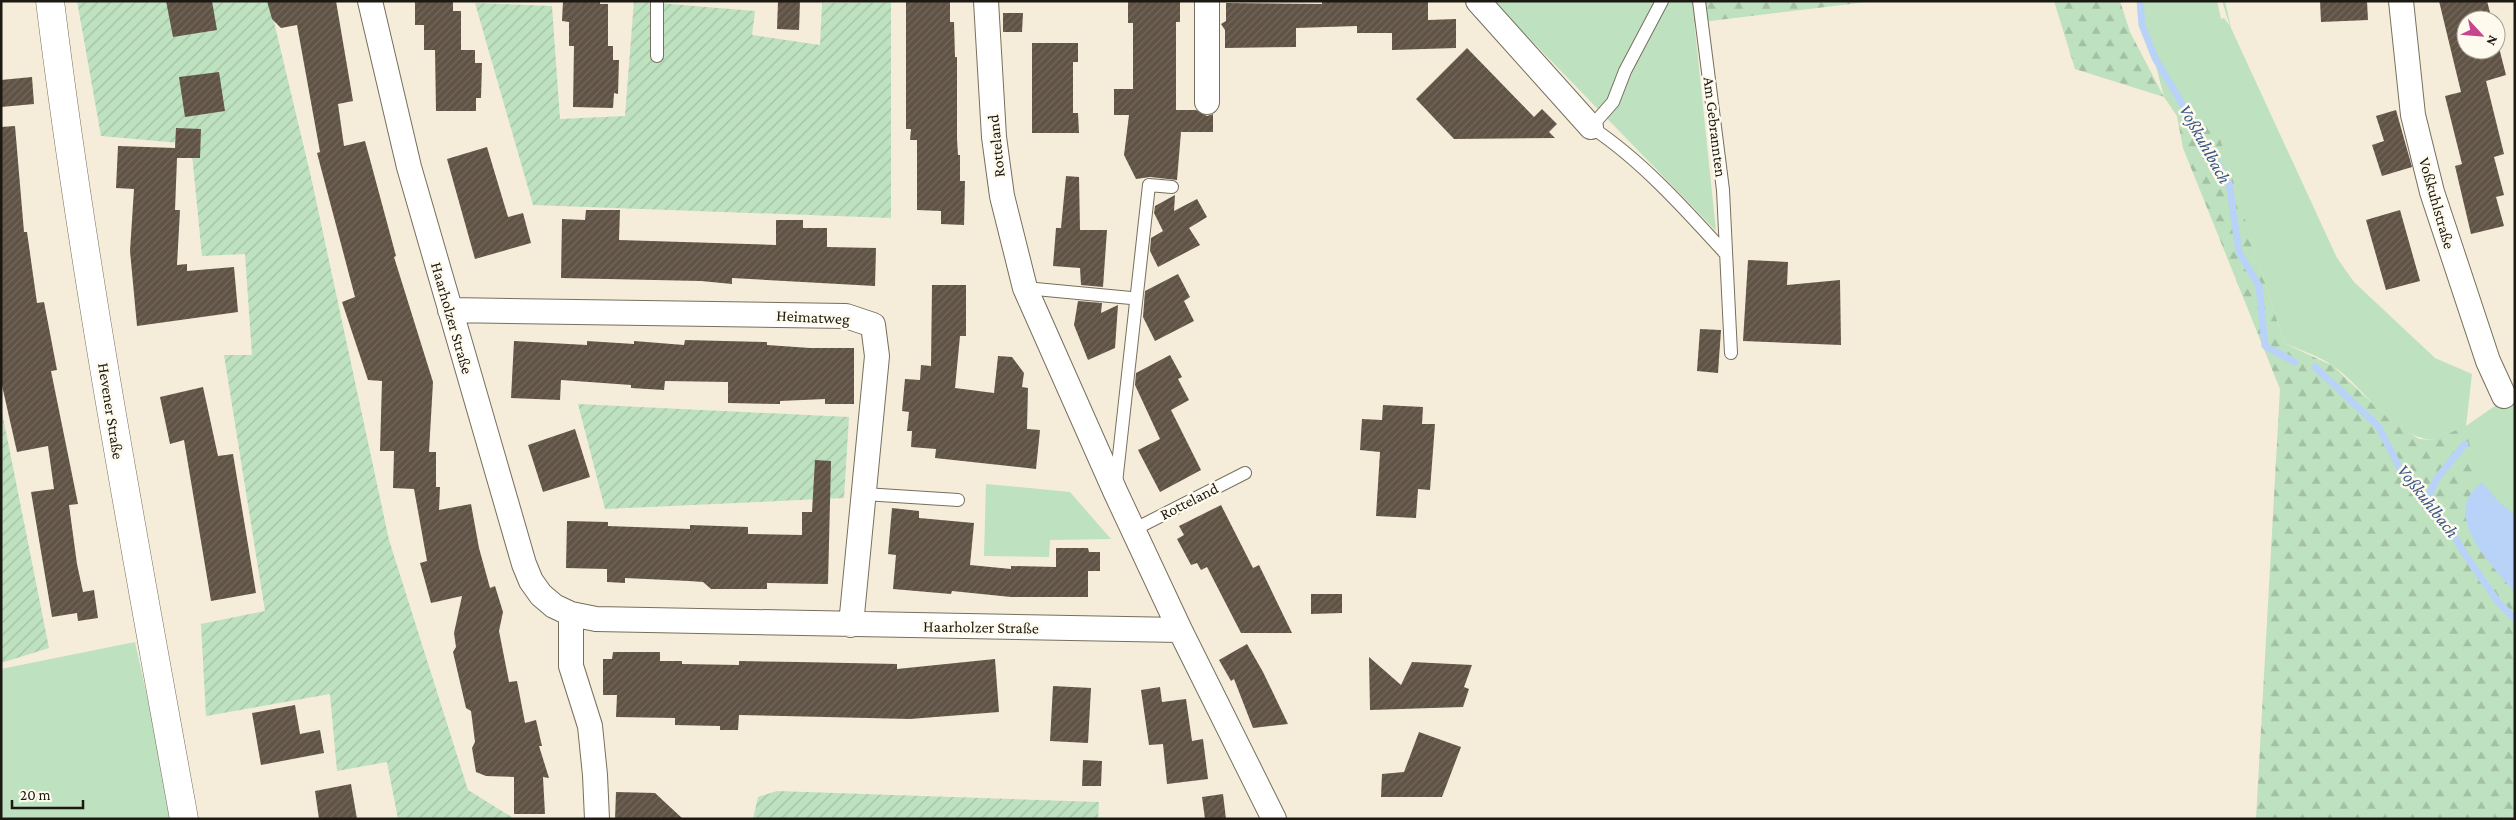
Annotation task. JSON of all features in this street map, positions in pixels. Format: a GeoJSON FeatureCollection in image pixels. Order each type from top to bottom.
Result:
{"type":"FeatureCollection","features":[{"type":"Feature","properties":{"kind":"street","name":"Hevener Straße"},"geometry":{"type":"LineString","coordinates":[[50,1],[84,247],[118,456],[184,819]]}},
{"type":"Feature","properties":{"kind":"street","name":"Haarholzer Straße"},"geometry":{"type":"LineString","coordinates":[[370,1],[409,167],[524,564],[531,581],[541,595],[554,606],[570,614],[596,619],[1180,630]]}},
{"type":"Feature","properties":{"kind":"street","name":"Rotteland"},"geometry":{"type":"LineString","coordinates":[[986,1],[996,157],[1002,196],[1025,288],[1115,491],[1180,630]]}},
{"type":"Feature","properties":{"kind":"street"},"geometry":{"type":"LineString","coordinates":[[1207,1],[1207,102]]}},
{"type":"Feature","properties":{"kind":"street"},"geometry":{"type":"LineString","coordinates":[[1478,1],[1591,127]]}},
{"type":"Feature","properties":{"kind":"street","name":"Voßkuhlstraße"},"geometry":{"type":"LineString","coordinates":[[2401,1],[2413,114],[2432,192],[2488,361],[2504,396]]}},
{"type":"Feature","properties":{"kind":"street","name":"Heimatweg"},"geometry":{"type":"LineString","coordinates":[[450,310],[846,316],[873,325],[877,356],[851,625]]}},
{"type":"Feature","properties":{"kind":"street"},"geometry":{"type":"LineString","coordinates":[[570,614],[571,666],[590,726],[597,819]]}},
{"type":"Feature","properties":{"kind":"street"},"geometry":{"type":"LineString","coordinates":[[1180,630],[1274,819]]}},
{"type":"Feature","properties":{"kind":"lane"},"geometry":{"type":"LineString","coordinates":[[657,1],[657,56]]}},
{"type":"Feature","properties":{"kind":"lane"},"geometry":{"type":"LineString","coordinates":[[1662,1],[1625,71],[1613,102],[1591,127],[1610,139],[1687,211],[1725,253]]}},
{"type":"Feature","properties":{"kind":"lane","name":"Am Gebrannten"},"geometry":{"type":"LineString","coordinates":[[1699,1],[1723,190],[1731,353]]}},
{"type":"Feature","properties":{"kind":"lane"},"geometry":{"type":"LineString","coordinates":[[1115,491],[1149,185],[1172,187]]}},
{"type":"Feature","properties":{"kind":"lane"},"geometry":{"type":"LineString","coordinates":[[1025,288],[1131,298]]}},
{"type":"Feature","properties":{"kind":"lane","name":"Rotteland"},"geometry":{"type":"LineString","coordinates":[[1133,530],[1245,473]]}},
{"type":"Feature","properties":{"kind":"lane"},"geometry":{"type":"LineString","coordinates":[[864,494],[958,500]]}},
{"type":"Feature","properties":{"kind":"green space"},"geometry":{"type":"Polygon","coordinates":[[[77,1],[269,1],[311,177],[389,540],[468,790],[515,819],[398,819],[387,762],[337,771],[330,694],[206,716],[201,624],[265,611],[224,355],[252,355],[245,254],[202,256],[191,144],[101,136],[77,1]]]}},
{"type":"Feature","properties":{"kind":"green space"},"geometry":{"type":"Polygon","coordinates":[[[634,1],[755,11],[752,35],[820,45],[822,3],[891,2],[891,218],[533,205],[475,3],[552,6],[560,119],[625,116],[634,1]]]}},
{"type":"Feature","properties":{"kind":"green space"},"geometry":{"type":"Polygon","coordinates":[[[1493,1],[1692,1],[1716,231],[1693,207],[1493,1]]]}},
{"type":"Feature","properties":{"kind":"green space"},"geometry":{"type":"Polygon","coordinates":[[[1692,1],[1875,1],[1694,23],[1692,1]]]}},
{"type":"Feature","properties":{"kind":"green space"},"geometry":{"type":"Polygon","coordinates":[[[2054,1],[2120,1],[2130,32],[2164,97],[2075,69],[2054,1]]]}},
{"type":"Feature","properties":{"kind":"green space"},"geometry":{"type":"Polygon","coordinates":[[[2139,1],[2217,1],[2221,19],[2224,18],[2230,26],[2222,1],[2225,1],[2231,28],[2337,258],[2354,282],[2435,358],[2472,374],[2466,426],[2515,392],[2515,544],[2433,440],[2417,437],[2391,421],[2357,387],[2328,362],[2284,343],[2212,114],[2177,116],[2164,97],[2139,1]]]}},
{"type":"Feature","properties":{"kind":"green space"},"geometry":{"type":"Polygon","coordinates":[[[2212,113],[2284,343],[2333,366],[2392,422],[2419,439],[2433,440],[2466,426],[2482,509],[2515,544],[2515,819],[2256,819],[2280,389],[2183,148],[2177,116],[2212,113]]]}},
{"type":"Feature","properties":{"kind":"green space"},"geometry":{"type":"Polygon","coordinates":[[[578,404],[849,417],[844,498],[605,509],[578,404]]]}},
{"type":"Feature","properties":{"kind":"green space"},"geometry":{"type":"Polygon","coordinates":[[[1,407],[49,648],[1,663],[1,407]]]}},
{"type":"Feature","properties":{"kind":"green space"},"geometry":{"type":"Polygon","coordinates":[[[986,484],[1070,492],[1111,539],[1050,540],[1049,557],[984,556],[986,484]]]}},
{"type":"Feature","properties":{"kind":"green space"},"geometry":{"type":"Polygon","coordinates":[[[135,642],[174,819],[1,819],[1,669],[135,642]]]}},
{"type":"Feature","properties":{"kind":"green space"},"geometry":{"type":"Polygon","coordinates":[[[777,791],[1099,802],[1098,819],[753,819],[758,797],[777,791]]]}},
{"type":"Feature","properties":{"kind":"water"},"geometry":{"type":"Polygon","coordinates":[[[2482,482],[2499,502],[2515,515],[2515,593],[2483,554],[2473,539],[2467,524],[2465,509],[2470,495],[2482,482]]]}},
{"type":"Feature","properties":{"kind":"building"},"geometry":{"type":"Polygon","coordinates":[[[166,1],[212,1],[217,30],[173,37],[166,1]]]}},
{"type":"Feature","properties":{"kind":"building"},"geometry":{"type":"Polygon","coordinates":[[[267,1],[336,1],[353,101],[338,104],[344,146],[365,141],[396,256],[394,257],[433,382],[429,452],[436,452],[436,487],[440,487],[439,510],[471,504],[479,548],[490,588],[495,586],[503,612],[499,631],[509,682],[517,681],[525,723],[536,720],[542,746],[539,746],[549,778],[543,777],[545,814],[514,814],[514,777],[486,776],[476,772],[472,748],[475,742],[471,711],[466,708],[453,652],[456,647],[454,633],[462,596],[431,603],[420,563],[427,561],[414,489],[393,488],[394,451],[380,451],[382,381],[368,380],[342,302],[355,297],[317,153],[320,152],[297,25],[281,28],[272,19],[267,1]]]}},
{"type":"Feature","properties":{"kind":"building"},"geometry":{"type":"Polygon","coordinates":[[[415,1],[453,1],[453,11],[461,11],[461,50],[475,50],[475,63],[482,63],[481,98],[476,98],[476,111],[436,111],[435,50],[424,50],[424,25],[415,25],[415,1]]]}},
{"type":"Feature","properties":{"kind":"building"},"geometry":{"type":"Polygon","coordinates":[[[563,1],[600,1],[600,4],[608,4],[608,46],[613,46],[613,60],[619,60],[618,94],[614,93],[613,108],[573,107],[574,46],[569,46],[569,22],[562,21],[563,1]]]}},
{"type":"Feature","properties":{"kind":"building"},"geometry":{"type":"Polygon","coordinates":[[[778,1],[800,1],[799,30],[777,29],[778,1]]]}},
{"type":"Feature","properties":{"kind":"building"},"geometry":{"type":"Polygon","coordinates":[[[906,1],[950,1],[950,22],[954,22],[955,57],[957,57],[957,139],[958,155],[960,155],[960,181],[965,181],[964,225],[941,224],[941,211],[917,210],[917,140],[910,140],[911,129],[906,129],[906,1]]]}},
{"type":"Feature","properties":{"kind":"building"},"geometry":{"type":"Polygon","coordinates":[[[1128,1],[1180,1],[1180,22],[1176,22],[1176,110],[1196,110],[1207,116],[1213,114],[1213,132],[1181,132],[1177,180],[1150,177],[1136,179],[1124,155],[1129,115],[1114,115],[1114,89],[1133,89],[1133,23],[1128,23],[1128,1]]]}},
{"type":"Feature","properties":{"kind":"building"},"geometry":{"type":"Polygon","coordinates":[[[1322,1],[1428,2],[1428,20],[1456,19],[1456,48],[1392,50],[1392,33],[1357,33],[1357,26],[1296,28],[1296,47],[1225,48],[1225,30],[1221,24],[1226,21],[1226,3],[1322,4],[1322,1]]]}},
{"type":"Feature","properties":{"kind":"building"},"geometry":{"type":"Polygon","coordinates":[[[2320,1],[2367,1],[2368,20],[2321,22],[2320,1]]]}},
{"type":"Feature","properties":{"kind":"building"},"geometry":{"type":"Polygon","coordinates":[[[2439,1],[2487,1],[2489,10],[2456,10],[2456,60],[2502,60],[2506,75],[2486,81],[2504,154],[2494,157],[2504,195],[2496,197],[2504,226],[2471,234],[2455,166],[2462,164],[2445,96],[2461,92],[2439,1]]]}},
{"type":"Feature","properties":{"kind":"building"},"geometry":{"type":"Polygon","coordinates":[[[1003,13],[1023,13],[1022,32],[1003,32],[1003,13]]]}},
{"type":"Feature","properties":{"kind":"building"},"geometry":{"type":"Polygon","coordinates":[[[1032,43],[1078,43],[1078,62],[1073,62],[1073,113],[1078,113],[1079,133],[1032,133],[1032,43]]]}},
{"type":"Feature","properties":{"kind":"building"},"geometry":{"type":"Polygon","coordinates":[[[1467,48],[1534,117],[1542,109],[1557,124],[1549,132],[1555,138],[1454,139],[1416,99],[1467,48]]]}},
{"type":"Feature","properties":{"kind":"building"},"geometry":{"type":"Polygon","coordinates":[[[219,72],[225,111],[185,117],[179,77],[219,72]]]}},
{"type":"Feature","properties":{"kind":"building"},"geometry":{"type":"Polygon","coordinates":[[[32,77],[34,104],[1,107],[1,80],[32,77]]]}},
{"type":"Feature","properties":{"kind":"building"},"geometry":{"type":"Polygon","coordinates":[[[2396,110],[2412,167],[2382,176],[2372,145],[2384,141],[2376,116],[2396,110]]]}},
{"type":"Feature","properties":{"kind":"building"},"geometry":{"type":"Polygon","coordinates":[[[15,126],[24,232],[27,232],[37,303],[44,302],[57,370],[51,371],[78,504],[69,505],[77,564],[83,592],[94,590],[98,618],[78,621],[77,613],[52,617],[31,492],[54,489],[48,446],[17,452],[1,381],[1,127],[15,126]]]}},
{"type":"Feature","properties":{"kind":"building"},"geometry":{"type":"Polygon","coordinates":[[[176,128],[201,129],[200,158],[177,158],[175,210],[180,210],[177,265],[187,264],[187,271],[234,267],[238,312],[137,326],[130,251],[134,189],[116,188],[118,146],[175,148],[176,128]]]}},
{"type":"Feature","properties":{"kind":"building"},"geometry":{"type":"Polygon","coordinates":[[[487,147],[508,217],[523,213],[531,243],[475,259],[447,159],[487,147]]]}},
{"type":"Feature","properties":{"kind":"building"},"geometry":{"type":"Polygon","coordinates":[[[1066,176],[1079,177],[1080,230],[1107,230],[1103,287],[1081,285],[1080,268],[1053,266],[1056,228],[1061,228],[1066,176]]]}},
{"type":"Feature","properties":{"kind":"building"},"geometry":{"type":"Polygon","coordinates":[[[1175,195],[1174,211],[1197,199],[1207,217],[1189,228],[1200,245],[1158,267],[1150,251],[1151,238],[1163,231],[1154,213],[1155,206],[1175,195]]]}},
{"type":"Feature","properties":{"kind":"building"},"geometry":{"type":"Polygon","coordinates":[[[586,210],[620,210],[619,240],[776,245],[776,220],[803,220],[803,228],[827,228],[827,247],[876,248],[875,286],[732,278],[732,284],[701,281],[561,278],[562,219],[585,220],[586,210]]]}},
{"type":"Feature","properties":{"kind":"building"},"geometry":{"type":"Polygon","coordinates":[[[2400,210],[2420,281],[2386,290],[2366,220],[2400,210]]]}},
{"type":"Feature","properties":{"kind":"building"},"geometry":{"type":"Polygon","coordinates":[[[1748,260],[1788,262],[1787,285],[1840,280],[1841,345],[1743,341],[1748,260]]]}},
{"type":"Feature","properties":{"kind":"building"},"geometry":{"type":"Polygon","coordinates":[[[1178,274],[1190,297],[1184,301],[1194,321],[1155,341],[1143,317],[1145,291],[1178,274]]]}},
{"type":"Feature","properties":{"kind":"building"},"geometry":{"type":"Polygon","coordinates":[[[932,285],[966,285],[966,336],[960,336],[955,388],[994,393],[998,356],[1012,357],[1024,373],[1022,387],[1028,388],[1027,429],[1040,430],[1036,469],[935,458],[936,449],[911,447],[912,431],[907,431],[909,412],[902,411],[905,379],[920,380],[921,365],[931,366],[932,285]]]}},
{"type":"Feature","properties":{"kind":"building"},"geometry":{"type":"Polygon","coordinates":[[[1078,301],[1102,303],[1101,313],[1118,305],[1115,348],[1088,360],[1074,325],[1078,301]]]}},
{"type":"Feature","properties":{"kind":"building"},"geometry":{"type":"Polygon","coordinates":[[[1700,329],[1721,330],[1718,373],[1697,371],[1700,329]]]}},
{"type":"Feature","properties":{"kind":"building"},"geometry":{"type":"Polygon","coordinates":[[[685,340],[767,342],[767,345],[810,348],[854,348],[854,404],[825,404],[825,399],[780,401],[780,404],[728,403],[728,382],[665,381],[664,390],[631,388],[631,385],[561,380],[560,400],[511,398],[514,341],[587,345],[587,341],[634,344],[634,341],[684,345],[685,340]]]}},
{"type":"Feature","properties":{"kind":"building"},"geometry":{"type":"Polygon","coordinates":[[[1170,355],[1182,377],[1178,379],[1189,400],[1171,410],[1201,470],[1160,492],[1138,450],[1160,439],[1135,385],[1136,373],[1170,355]]]}},
{"type":"Feature","properties":{"kind":"building"},"geometry":{"type":"Polygon","coordinates":[[[203,387],[218,456],[233,454],[256,593],[211,601],[184,440],[170,444],[160,397],[203,387]]]}},
{"type":"Feature","properties":{"kind":"building"},"geometry":{"type":"Polygon","coordinates":[[[1383,405],[1423,407],[1422,424],[1435,424],[1430,490],[1418,489],[1416,518],[1376,516],[1380,452],[1360,450],[1362,419],[1382,420],[1383,405]]]}},
{"type":"Feature","properties":{"kind":"building"},"geometry":{"type":"Polygon","coordinates":[[[575,429],[590,477],[543,492],[528,445],[575,429]]]}},
{"type":"Feature","properties":{"kind":"building"},"geometry":{"type":"Polygon","coordinates":[[[815,460],[831,461],[828,584],[767,583],[767,589],[711,589],[703,582],[689,581],[625,578],[625,583],[607,582],[607,569],[566,568],[567,521],[608,522],[608,526],[690,529],[690,525],[748,527],[748,534],[802,535],[802,512],[812,512],[815,460]]]}},
{"type":"Feature","properties":{"kind":"building"},"geometry":{"type":"Polygon","coordinates":[[[1221,505],[1253,568],[1259,565],[1292,633],[1241,633],[1207,567],[1201,570],[1197,563],[1191,565],[1177,539],[1184,535],[1179,526],[1221,505]]]}},
{"type":"Feature","properties":{"kind":"building"},"geometry":{"type":"Polygon","coordinates":[[[892,508],[919,511],[919,518],[974,523],[970,565],[1011,569],[1011,566],[1056,567],[1056,548],[1088,548],[1089,552],[1100,552],[1100,571],[1088,571],[1088,597],[1011,597],[952,591],[951,594],[893,589],[896,555],[888,554],[892,508]]]}},
{"type":"Feature","properties":{"kind":"building"},"geometry":{"type":"Polygon","coordinates":[[[1311,594],[1342,594],[1342,613],[1311,614],[1311,594]]]}},
{"type":"Feature","properties":{"kind":"building"},"geometry":{"type":"Polygon","coordinates":[[[1247,644],[1288,724],[1253,728],[1234,679],[1231,681],[1219,660],[1247,644]]]}},
{"type":"Feature","properties":{"kind":"building"},"geometry":{"type":"Polygon","coordinates":[[[613,652],[660,652],[660,661],[682,661],[682,664],[739,665],[739,661],[897,664],[897,669],[995,659],[999,712],[910,719],[739,715],[738,730],[720,730],[720,726],[675,725],[675,718],[616,717],[617,695],[603,695],[603,659],[612,659],[613,652]]]}},
{"type":"Feature","properties":{"kind":"building"},"geometry":{"type":"Polygon","coordinates":[[[1369,657],[1401,685],[1412,662],[1472,665],[1464,687],[1469,689],[1463,707],[1370,710],[1369,657]]]}},
{"type":"Feature","properties":{"kind":"building"},"geometry":{"type":"Polygon","coordinates":[[[1053,686],[1091,688],[1088,743],[1050,741],[1053,686]]]}},
{"type":"Feature","properties":{"kind":"building"},"geometry":{"type":"Polygon","coordinates":[[[1160,687],[1162,702],[1186,699],[1192,741],[1203,739],[1208,779],[1167,784],[1163,744],[1149,745],[1141,690],[1160,687]]]}},
{"type":"Feature","properties":{"kind":"building"},"geometry":{"type":"Polygon","coordinates":[[[295,705],[300,734],[320,730],[324,753],[261,765],[252,713],[295,705]]]}},
{"type":"Feature","properties":{"kind":"building"},"geometry":{"type":"Polygon","coordinates":[[[1419,732],[1461,747],[1442,797],[1381,797],[1382,774],[1404,772],[1419,732]]]}},
{"type":"Feature","properties":{"kind":"building"},"geometry":{"type":"Polygon","coordinates":[[[1083,760],[1102,761],[1101,786],[1082,786],[1083,760]]]}},
{"type":"Feature","properties":{"kind":"building"},"geometry":{"type":"Polygon","coordinates":[[[351,784],[357,819],[319,819],[315,791],[351,784]]]}},
{"type":"Feature","properties":{"kind":"building"},"geometry":{"type":"Polygon","coordinates":[[[616,792],[655,793],[683,819],[615,819],[616,792]]]}},
{"type":"Feature","properties":{"kind":"building"},"geometry":{"type":"Polygon","coordinates":[[[1223,794],[1226,819],[1205,819],[1202,797],[1223,794]]]}},
{"type":"Feature","properties":{"kind":"waterway","name":"Voßkuhlbach"},"geometry":{"type":"LineString","coordinates":[[2140,1],[2142,25],[2155,58],[2229,183],[2239,252],[2259,286],[2265,346],[2295,362]]}},
{"type":"Feature","properties":{"kind":"waterway","name":"Voßkuhlbach"},"geometry":{"type":"LineString","coordinates":[[2315,367],[2378,426],[2405,478],[2449,526],[2462,550],[2498,602],[2515,619]]}},
{"type":"Feature","properties":{"kind":"waterway"},"geometry":{"type":"LineString","coordinates":[[2426,502],[2437,478],[2465,444]]}}]}
